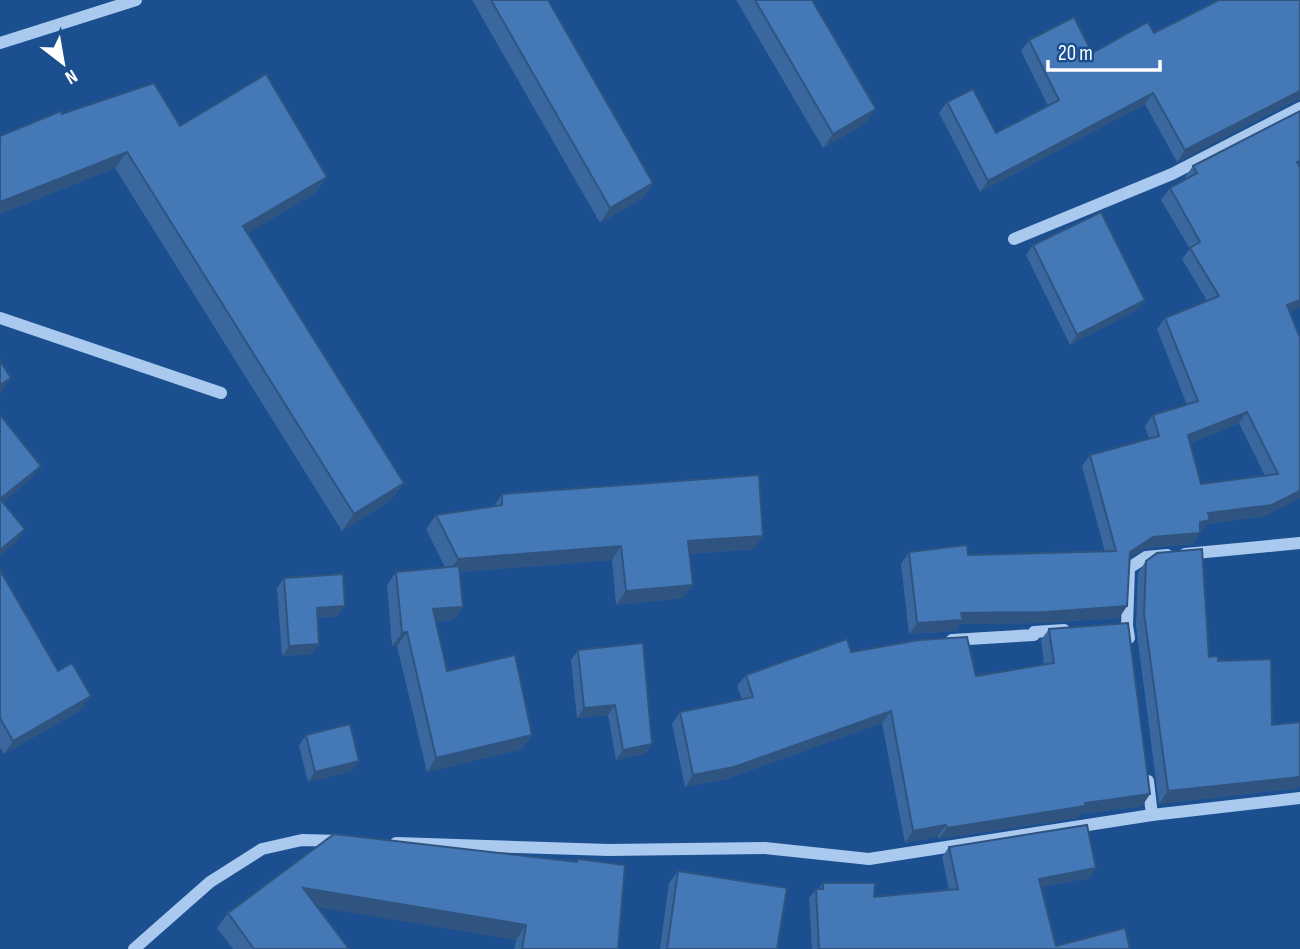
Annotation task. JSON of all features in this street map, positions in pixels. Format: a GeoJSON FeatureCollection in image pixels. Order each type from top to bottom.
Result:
{"type":"FeatureCollection","features":[{"type":"Feature","properties":{"kind":"street"},"geometry":{"type":"LineString","coordinates":[[0,43],[136,0]]}},
{"type":"Feature","properties":{"kind":"street"},"geometry":{"type":"LineString","coordinates":[[1014,239],[1172,174],[1300,108]]}},
{"type":"Feature","properties":{"kind":"street"},"geometry":{"type":"LineString","coordinates":[[0,318],[221,393]]}},
{"type":"Feature","properties":{"kind":"street"},"geometry":{"type":"LineString","coordinates":[[1130,653],[1120,626],[1129,568],[1146,557],[1300,543]]}},
{"type":"Feature","properties":{"kind":"street"},"geometry":{"type":"LineString","coordinates":[[945,641],[1034,635],[1034,632],[1074,629]]}},
{"type":"Feature","properties":{"kind":"street"},"geometry":{"type":"LineString","coordinates":[[1145,761],[1152,815]]}},
{"type":"Feature","properties":{"kind":"street"},"geometry":{"type":"LineString","coordinates":[[385,842],[608,850],[765,848],[869,859],[1152,815],[1300,798]]}},
{"type":"Feature","properties":{"kind":"street"},"geometry":{"type":"LineString","coordinates":[[134,949],[210,882],[262,849],[302,839],[357,841]]}},
{"type":"Feature","properties":{"kind":"building"},"geometry":{"type":"Polygon","coordinates":[[[491,0],[548,0],[653,183],[610,208],[491,0]]]}},
{"type":"Feature","properties":{"kind":"building"},"geometry":{"type":"Polygon","coordinates":[[[755,0],[812,0],[876,109],[833,134],[755,0]]]}},
{"type":"Feature","properties":{"kind":"building"},"geometry":{"type":"Polygon","coordinates":[[[1219,0],[1300,0],[1300,91],[1185,150],[1153,93],[988,181],[947,102],[973,89],[996,133],[1059,100],[1029,40],[1074,17],[1092,53],[1148,22],[1154,33],[1219,0]]]}},
{"type":"Feature","properties":{"kind":"building"},"geometry":{"type":"Polygon","coordinates":[[[266,74],[327,177],[243,226],[404,483],[354,514],[127,152],[0,202],[0,136],[61,111],[62,114],[154,83],[180,126],[266,74]]]}},
{"type":"Feature","properties":{"kind":"building"},"geometry":{"type":"Polygon","coordinates":[[[1300,111],[1300,161],[1297,162],[1300,167],[1300,300],[1287,305],[1300,338],[1300,491],[1272,505],[1208,513],[1210,520],[1200,522],[1200,533],[1153,537],[1130,552],[1127,606],[1046,612],[961,613],[963,620],[917,623],[909,552],[967,545],[968,555],[1116,551],[1090,455],[1159,436],[1153,415],[1198,401],[1165,318],[1219,296],[1190,248],[1200,242],[1170,188],[1197,173],[1193,166],[1300,111]],[[1247,412],[1188,435],[1201,484],[1278,474],[1247,412]]]}},
{"type":"Feature","properties":{"kind":"building"},"geometry":{"type":"Polygon","coordinates":[[[1101,212],[1145,300],[1077,335],[1033,245],[1101,212]]]}},
{"type":"Feature","properties":{"kind":"building"},"geometry":{"type":"Polygon","coordinates":[[[0,361],[11,378],[0,385],[0,361]]]}},
{"type":"Feature","properties":{"kind":"building"},"geometry":{"type":"Polygon","coordinates":[[[0,415],[41,466],[0,499],[0,415]]]}},
{"type":"Feature","properties":{"kind":"building"},"geometry":{"type":"Polygon","coordinates":[[[759,475],[763,536],[688,541],[693,585],[626,591],[621,546],[458,559],[436,515],[502,505],[502,494],[759,475]]]}},
{"type":"Feature","properties":{"kind":"building"},"geometry":{"type":"Polygon","coordinates":[[[0,499],[25,529],[0,550],[0,499]]]}},
{"type":"Feature","properties":{"kind":"building"},"geometry":{"type":"Polygon","coordinates":[[[1202,549],[1209,657],[1218,656],[1218,661],[1271,659],[1272,725],[1300,722],[1300,777],[1168,791],[1144,613],[1146,561],[1157,553],[1202,549]]]}},
{"type":"Feature","properties":{"kind":"building"},"geometry":{"type":"Polygon","coordinates":[[[459,566],[463,607],[433,609],[447,671],[515,655],[532,735],[436,758],[407,632],[402,633],[396,572],[459,566]]]}},
{"type":"Feature","properties":{"kind":"building"},"geometry":{"type":"Polygon","coordinates":[[[0,570],[58,671],[72,663],[91,696],[13,741],[0,718],[0,570]]]}},
{"type":"Feature","properties":{"kind":"building"},"geometry":{"type":"Polygon","coordinates":[[[343,574],[345,606],[317,608],[319,644],[289,646],[284,578],[343,574]]]}},
{"type":"Feature","properties":{"kind":"building"},"geometry":{"type":"Polygon","coordinates":[[[1128,623],[1150,794],[947,828],[946,825],[913,831],[891,711],[734,767],[693,775],[680,712],[753,697],[746,675],[847,639],[851,652],[919,640],[967,637],[976,676],[1054,663],[1049,629],[1128,623]]]}},
{"type":"Feature","properties":{"kind":"building"},"geometry":{"type":"Polygon","coordinates":[[[643,643],[652,744],[623,750],[615,705],[584,708],[578,650],[643,643]]]}},
{"type":"Feature","properties":{"kind":"building"},"geometry":{"type":"Polygon","coordinates":[[[350,724],[359,761],[315,772],[306,735],[350,724]]]}},
{"type":"Feature","properties":{"kind":"building"},"geometry":{"type":"Polygon","coordinates":[[[1087,825],[1096,868],[1039,879],[1056,946],[1125,928],[1130,949],[819,949],[816,889],[823,889],[823,883],[875,883],[874,897],[958,889],[949,847],[1087,825]]]}},
{"type":"Feature","properties":{"kind":"building"},"geometry":{"type":"Polygon","coordinates":[[[334,834],[577,862],[578,859],[625,865],[618,949],[522,949],[526,925],[303,888],[349,949],[254,949],[228,913],[334,834]]]}},
{"type":"Feature","properties":{"kind":"building"},"geometry":{"type":"Polygon","coordinates":[[[678,871],[787,888],[777,949],[667,949],[678,871]]]}}]}
